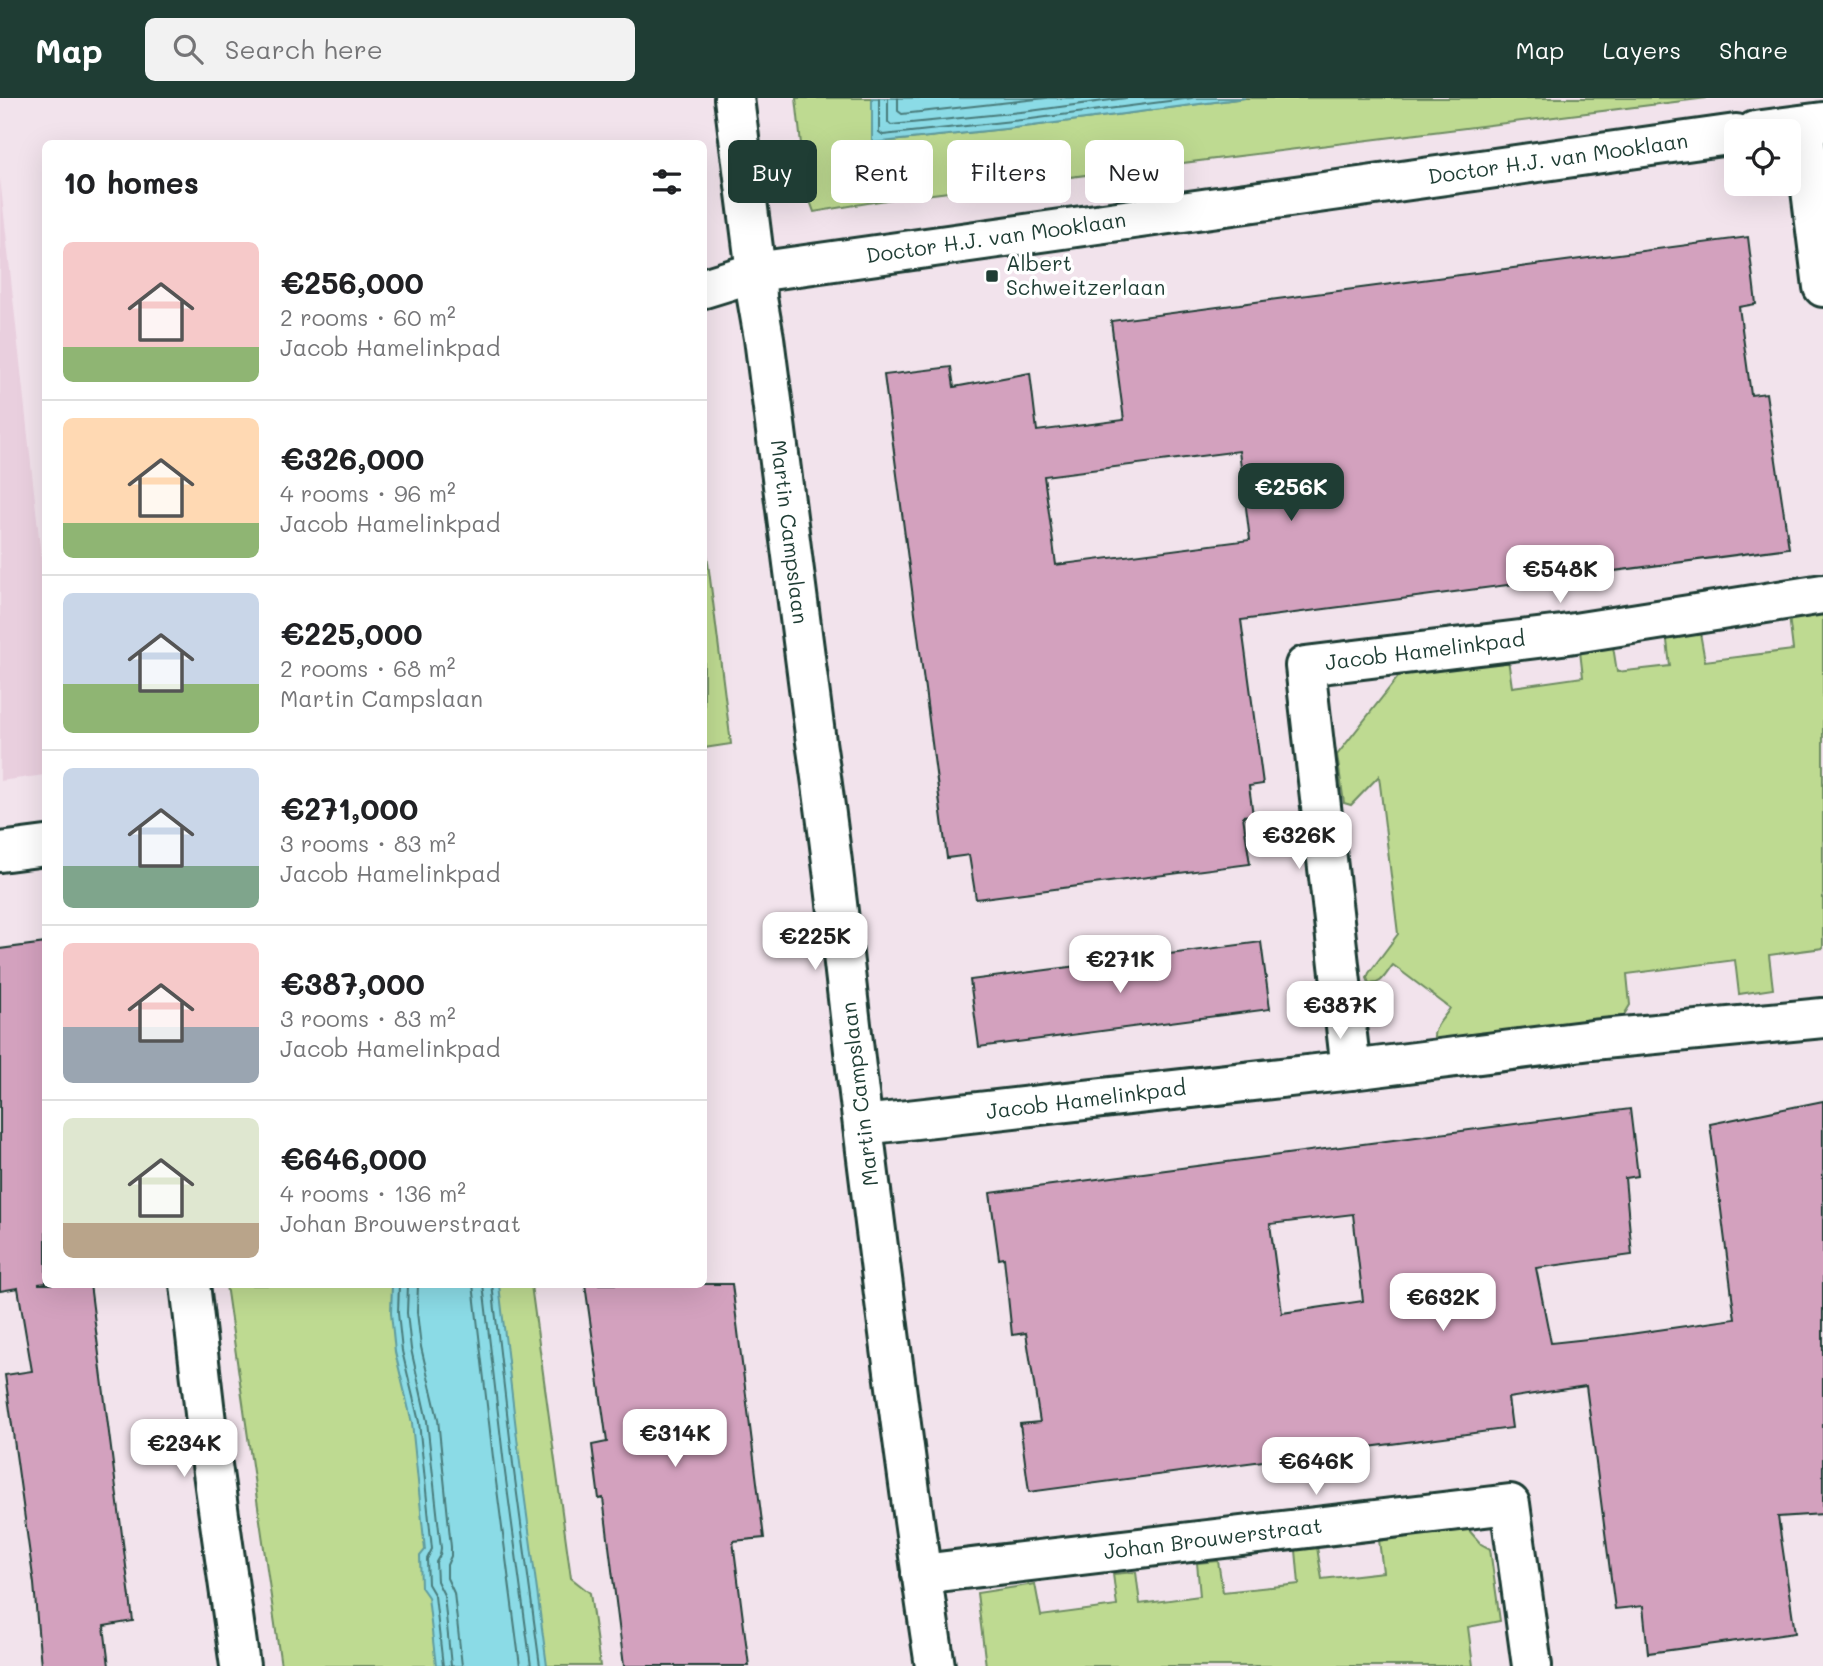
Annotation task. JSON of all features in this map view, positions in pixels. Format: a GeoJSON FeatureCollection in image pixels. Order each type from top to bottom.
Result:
{"type":"FeatureCollection","features":[{"type":"Feature","properties":{"kind":"street"},"geometry":{"type":"LineString","coordinates":[[734,98],[756,272]]}},
{"type":"Feature","properties":{"kind":"street"},"geometry":{"type":"LineString","coordinates":[[1813,123],[1823,287]]}},
{"type":"Feature","properties":{"kind":"street","name":"Doctor H.J. van Mooklaan"},"geometry":{"type":"LineString","coordinates":[[707,287],[756,272],[1724,136]]}},
{"type":"Feature","properties":{"kind":"street","name":"Doctor H.J. van Mooklaan"},"geometry":{"type":"LineString","coordinates":[[707,267],[756,272]]}},
{"type":"Feature","properties":{"kind":"street","name":"Martin Campslaan"},"geometry":{"type":"LineString","coordinates":[[756,272],[757,298],[826,808],[863,1125],[935,1666]]}},
{"type":"Feature","properties":{"kind":"street","name":"Jacob Hamelinkpad"},"geometry":{"type":"LineString","coordinates":[[1351,1070],[1305,666],[1562,635],[1823,594]]}},
{"type":"Feature","properties":{"kind":"street"},"geometry":{"type":"LineString","coordinates":[[0,852],[42,846]]}},
{"type":"Feature","properties":{"kind":"street","name":"Jacob Hamelinkpad"},"geometry":{"type":"LineString","coordinates":[[863,1125],[1592,1040],[1823,1017]]}},
{"type":"Feature","properties":{"kind":"street"},"geometry":{"type":"LineString","coordinates":[[190,1288],[240,1666]]}},
{"type":"Feature","properties":{"kind":"street","name":"Johan Brouwerstraat"},"geometry":{"type":"LineString","coordinates":[[921,1574],[1510,1504],[1532,1666]]}},
{"type":"Feature","properties":{"kind":"shaded area"},"geometry":{"type":"Polygon","coordinates":[[[0,178],[42,565],[42,775],[0,781],[0,178]]]}},
{"type":"Feature","properties":{"kind":"green space"},"geometry":{"type":"Polygon","coordinates":[[[796,98],[872,98],[873,140],[831,140],[831,203],[868,203],[814,212],[811,203],[817,203],[817,140],[801,140],[796,98]]]}},
{"type":"Feature","properties":{"kind":"green space"},"geometry":{"type":"Polygon","coordinates":[[[1245,98],[1707,98],[1184,163],[1184,140],[1085,140],[1085,175],[1071,177],[1071,140],[947,140],[947,192],[933,194],[933,140],[901,140],[1245,98]]]}},
{"type":"Feature","properties":{"kind":"green space"},"geometry":{"type":"Polygon","coordinates":[[[707,555],[731,744],[707,748],[707,555]]]}},
{"type":"Feature","properties":{"kind":"green space"},"geometry":{"type":"Polygon","coordinates":[[[1823,612],[1823,948],[1769,955],[1773,989],[1739,994],[1735,960],[1627,974],[1630,1005],[1622,1018],[1435,1042],[1436,1028],[1450,1008],[1393,965],[1380,981],[1369,983],[1369,973],[1398,934],[1379,776],[1351,805],[1344,803],[1337,755],[1413,658],[1507,652],[1512,687],[1583,677],[1579,643],[1612,640],[1617,672],[1670,666],[1666,632],[1699,627],[1705,661],[1793,650],[1789,616],[1823,612]]]}},
{"type":"Feature","properties":{"kind":"green space"},"geometry":{"type":"Polygon","coordinates":[[[226,1288],[531,1288],[571,1578],[590,1593],[600,1666],[281,1666],[226,1288]]]}},
{"type":"Feature","properties":{"kind":"green space"},"geometry":{"type":"Polygon","coordinates":[[[1467,1528],[1481,1544],[1490,1549],[1500,1621],[1468,1627],[1473,1666],[986,1666],[977,1593],[1035,1584],[1041,1616],[1117,1606],[1113,1574],[1136,1572],[1140,1604],[1200,1596],[1197,1563],[1218,1561],[1223,1592],[1299,1584],[1296,1550],[1317,1547],[1322,1579],[1383,1572],[1379,1540],[1467,1528]]]}},
{"type":"Feature","properties":{"kind":"water"},"geometry":{"type":"Polygon","coordinates":[[[872,98],[1245,98],[1032,126],[900,140],[872,140],[872,98]]]}},
{"type":"Feature","properties":{"kind":"water"},"geometry":{"type":"Polygon","coordinates":[[[392,1288],[499,1288],[547,1666],[436,1666],[428,1597],[421,1587],[420,1556],[425,1550],[412,1423],[395,1352],[391,1313],[392,1288]]]}},
{"type":"Feature","properties":{"kind":"building"},"geometry":{"type":"Polygon","coordinates":[[[1748,237],[1756,304],[1739,307],[1751,395],[1766,393],[1789,548],[1241,620],[1263,784],[1249,786],[1253,815],[1243,816],[1250,864],[976,899],[969,855],[947,858],[884,375],[951,367],[954,387],[1030,373],[1037,431],[1124,420],[1111,321],[1748,237]],[[1239,451],[1044,476],[1056,565],[1250,540],[1239,451]]]}},
{"type":"Feature","properties":{"kind":"building"},"geometry":{"type":"Polygon","coordinates":[[[1261,942],[1270,1009],[979,1047],[970,980],[1261,942]]]}},
{"type":"Feature","properties":{"kind":"building"},"geometry":{"type":"Polygon","coordinates":[[[42,944],[42,1284],[38,1284],[42,1284],[42,1288],[91,1288],[133,1621],[104,1626],[109,1666],[41,1666],[34,1584],[5,1375],[32,1371],[18,1288],[0,1291],[0,949],[42,944]]]}},
{"type":"Feature","properties":{"kind":"building"},"geometry":{"type":"Polygon","coordinates":[[[1823,1101],[1823,1514],[1778,1517],[1795,1633],[1648,1653],[1643,1606],[1615,1609],[1586,1386],[1508,1398],[1512,1428],[1029,1492],[1020,1424],[1040,1422],[1026,1333],[1012,1335],[1004,1258],[999,1259],[990,1193],[1630,1109],[1638,1176],[1625,1178],[1632,1255],[1536,1268],[1551,1343],[1735,1319],[1710,1124],[1823,1101]],[[1353,1214],[1270,1224],[1282,1313],[1363,1301],[1353,1214]]]}},
{"type":"Feature","properties":{"kind":"building"},"geometry":{"type":"Polygon","coordinates":[[[707,1284],[732,1284],[764,1538],[733,1541],[749,1666],[624,1666],[603,1498],[599,1499],[592,1445],[607,1442],[586,1288],[707,1288],[707,1284]]]}},
{"type":"Feature","properties":{"kind":"place","name":"Albert Schweitzerlaan"},"geometry":{"type":"Point","coordinates":[992,276]}}]}
